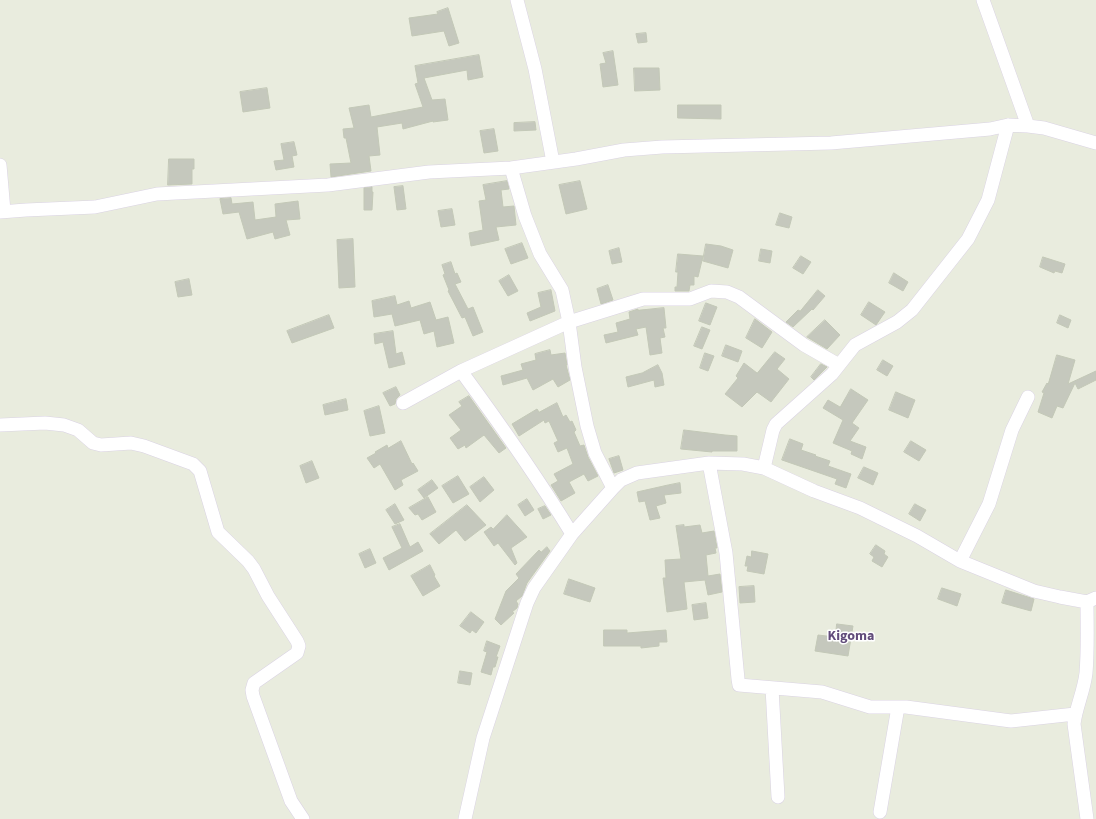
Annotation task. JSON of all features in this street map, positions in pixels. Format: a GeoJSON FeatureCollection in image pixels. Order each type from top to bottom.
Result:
{"type":"FeatureCollection","features":[{"type":"Feature","properties":{"kind":"street"},"geometry":{"type":"LineString","coordinates":[[517,0],[535,69],[553,162]]}},
{"type":"Feature","properties":{"kind":"street"},"geometry":{"type":"LineString","coordinates":[[983,0],[1028,126]]}},
{"type":"Feature","properties":{"kind":"street"},"geometry":{"type":"LineString","coordinates":[[764,468],[773,430],[776,424],[832,374],[855,345],[897,322],[912,310],[968,239],[988,200],[1008,125]]}},
{"type":"Feature","properties":{"kind":"street"},"geometry":{"type":"LineString","coordinates":[[0,165],[2,212],[95,207],[157,194],[328,185],[429,172],[511,168],[624,150],[831,143],[990,129],[1008,125],[1044,128],[1096,143]]}},
{"type":"Feature","properties":{"kind":"street"},"geometry":{"type":"LineString","coordinates":[[511,168],[525,216],[540,254],[562,290],[569,322],[575,367],[594,454],[613,488]]}},
{"type":"Feature","properties":{"kind":"street"},"geometry":{"type":"LineString","coordinates":[[403,404],[461,371],[569,322],[643,299],[690,299],[711,291],[727,292],[739,297],[804,345],[839,365]]}},
{"type":"Feature","properties":{"kind":"street"},"geometry":{"type":"LineString","coordinates":[[461,371],[547,492],[572,534]]}},
{"type":"Feature","properties":{"kind":"street"},"geometry":{"type":"LineString","coordinates":[[960,561],[989,504],[1012,430],[1028,397]]}},
{"type":"Feature","properties":{"kind":"street"},"geometry":{"type":"LineString","coordinates":[[0,425],[45,423],[64,425],[78,430],[93,443],[101,445],[131,443],[144,446],[193,464],[200,471],[218,532],[248,561],[254,569],[268,596],[298,641],[299,646],[297,654],[254,683],[252,696],[288,796],[304,819]]}},
{"type":"Feature","properties":{"kind":"street"},"geometry":{"type":"LineString","coordinates":[[709,463],[726,553],[738,683],[742,686],[822,692],[870,707],[898,707],[1011,721],[1075,714]]}},
{"type":"Feature","properties":{"kind":"street"},"geometry":{"type":"LineString","coordinates":[[465,819],[483,738],[527,603],[534,588],[572,534],[622,480],[637,473],[709,463],[743,464],[764,468],[814,491],[860,508],[917,536],[960,561],[1034,590],[1060,598],[1091,600],[1086,673],[1084,686],[1075,714],[1074,724],[1087,819]]}},
{"type":"Feature","properties":{"kind":"street"},"geometry":{"type":"LineString","coordinates":[[772,688],[778,797]]}},
{"type":"Feature","properties":{"kind":"street"},"geometry":{"type":"LineString","coordinates":[[880,812],[898,707]]}},
{"type":"Feature","properties":{"kind":"building"},"geometry":{"type":"Polygon","coordinates":[[[448,8],[459,43],[449,46],[444,31],[412,36],[409,18],[438,14],[437,12],[448,8]]]}},
{"type":"Feature","properties":{"kind":"building"},"geometry":{"type":"Polygon","coordinates":[[[646,33],[647,42],[638,43],[636,34],[646,33]]]}},
{"type":"Feature","properties":{"kind":"building"},"geometry":{"type":"Polygon","coordinates":[[[613,51],[618,85],[603,87],[600,64],[606,63],[603,53],[613,51]]]}},
{"type":"Feature","properties":{"kind":"building"},"geometry":{"type":"Polygon","coordinates":[[[479,55],[483,77],[468,80],[467,70],[424,78],[432,100],[445,99],[448,120],[433,121],[403,129],[402,123],[377,127],[380,155],[369,156],[371,171],[331,177],[330,164],[351,163],[343,129],[354,128],[349,108],[369,105],[371,117],[423,107],[415,84],[418,83],[415,66],[479,55]]]}},
{"type":"Feature","properties":{"kind":"building"},"geometry":{"type":"Polygon","coordinates":[[[634,68],[659,68],[660,90],[635,91],[634,68]]]}},
{"type":"Feature","properties":{"kind":"building"},"geometry":{"type":"Polygon","coordinates":[[[267,88],[270,108],[243,112],[240,92],[267,88]]]}},
{"type":"Feature","properties":{"kind":"building"},"geometry":{"type":"Polygon","coordinates":[[[678,105],[721,105],[721,119],[678,118],[678,105]]]}},
{"type":"Feature","properties":{"kind":"building"},"geometry":{"type":"Polygon","coordinates":[[[535,122],[536,130],[514,131],[514,123],[535,122]]]}},
{"type":"Feature","properties":{"kind":"building"},"geometry":{"type":"Polygon","coordinates":[[[494,129],[498,151],[484,153],[480,131],[494,129]]]}},
{"type":"Feature","properties":{"kind":"building"},"geometry":{"type":"Polygon","coordinates":[[[294,142],[297,155],[292,156],[294,167],[276,170],[274,161],[284,160],[281,144],[294,142]]]}},
{"type":"Feature","properties":{"kind":"building"},"geometry":{"type":"Polygon","coordinates":[[[169,159],[194,159],[192,184],[168,185],[169,159]]]}},
{"type":"Feature","properties":{"kind":"building"},"geometry":{"type":"Polygon","coordinates":[[[507,181],[509,189],[501,190],[503,207],[514,206],[516,225],[496,227],[499,240],[471,246],[469,233],[483,230],[479,201],[486,200],[483,185],[507,181]]]}},
{"type":"Feature","properties":{"kind":"building"},"geometry":{"type":"Polygon","coordinates":[[[580,181],[587,209],[566,214],[559,185],[580,181]]]}},
{"type":"Feature","properties":{"kind":"building"},"geometry":{"type":"Polygon","coordinates":[[[403,186],[406,209],[397,210],[394,187],[403,186]]]}},
{"type":"Feature","properties":{"kind":"building"},"geometry":{"type":"Polygon","coordinates":[[[372,187],[372,210],[364,210],[364,188],[372,187]]]}},
{"type":"Feature","properties":{"kind":"building"},"geometry":{"type":"Polygon","coordinates":[[[231,198],[232,204],[253,202],[255,220],[276,217],[275,204],[298,201],[300,219],[286,220],[290,235],[275,239],[273,232],[247,239],[239,212],[223,214],[220,199],[231,198]]]}},
{"type":"Feature","properties":{"kind":"building"},"geometry":{"type":"Polygon","coordinates":[[[452,209],[455,225],[441,227],[438,211],[452,209]]]}},
{"type":"Feature","properties":{"kind":"building"},"geometry":{"type":"Polygon","coordinates":[[[780,213],[792,217],[789,228],[776,225],[780,213]]]}},
{"type":"Feature","properties":{"kind":"building"},"geometry":{"type":"Polygon","coordinates":[[[353,239],[355,287],[339,288],[337,240],[353,239]]]}},
{"type":"Feature","properties":{"kind":"building"},"geometry":{"type":"Polygon","coordinates":[[[522,243],[528,258],[511,264],[505,249],[522,243]]]}},
{"type":"Feature","properties":{"kind":"building"},"geometry":{"type":"Polygon","coordinates":[[[706,244],[721,246],[733,250],[728,268],[703,261],[706,244]]]}},
{"type":"Feature","properties":{"kind":"building"},"geometry":{"type":"Polygon","coordinates":[[[619,248],[622,262],[612,264],[609,251],[619,248]]]}},
{"type":"Feature","properties":{"kind":"building"},"geometry":{"type":"Polygon","coordinates":[[[761,249],[772,251],[770,263],[759,261],[761,249]]]}},
{"type":"Feature","properties":{"kind":"building"},"geometry":{"type":"Polygon","coordinates":[[[678,254],[703,256],[698,277],[694,276],[694,285],[690,285],[689,291],[675,291],[675,287],[677,287],[678,272],[676,272],[678,254]]]}},
{"type":"Feature","properties":{"kind":"building"},"geometry":{"type":"Polygon","coordinates":[[[801,256],[811,262],[803,274],[793,268],[801,256]]]}},
{"type":"Feature","properties":{"kind":"building"},"geometry":{"type":"Polygon","coordinates":[[[1043,257],[1065,264],[1062,273],[1055,271],[1054,273],[1040,267],[1043,257]]]}},
{"type":"Feature","properties":{"kind":"building"},"geometry":{"type":"Polygon","coordinates":[[[451,262],[455,274],[457,273],[461,282],[455,284],[468,309],[473,307],[483,332],[473,336],[465,317],[462,318],[448,291],[449,290],[443,275],[445,274],[442,265],[451,262]]]}},
{"type":"Feature","properties":{"kind":"building"},"geometry":{"type":"Polygon","coordinates":[[[894,273],[908,282],[903,291],[889,283],[894,273]]]}},
{"type":"Feature","properties":{"kind":"building"},"geometry":{"type":"Polygon","coordinates":[[[509,275],[518,291],[508,296],[499,281],[509,275]]]}},
{"type":"Feature","properties":{"kind":"building"},"geometry":{"type":"Polygon","coordinates":[[[189,279],[192,295],[178,297],[175,282],[189,279]]]}},
{"type":"Feature","properties":{"kind":"building"},"geometry":{"type":"Polygon","coordinates":[[[608,285],[613,300],[601,304],[597,289],[608,285]]]}},
{"type":"Feature","properties":{"kind":"building"},"geometry":{"type":"Polygon","coordinates":[[[551,290],[555,311],[530,321],[527,313],[541,307],[538,293],[551,290]]]}},
{"type":"Feature","properties":{"kind":"building"},"geometry":{"type":"Polygon","coordinates":[[[818,290],[825,296],[813,310],[812,309],[793,327],[786,322],[798,310],[800,311],[818,290]]]}},
{"type":"Feature","properties":{"kind":"building"},"geometry":{"type":"Polygon","coordinates":[[[395,296],[397,305],[409,301],[411,308],[430,302],[436,320],[448,317],[454,343],[437,347],[434,331],[424,334],[420,320],[395,326],[392,314],[374,317],[372,301],[395,296]]]}},
{"type":"Feature","properties":{"kind":"building"},"geometry":{"type":"Polygon","coordinates":[[[869,302],[885,312],[876,325],[861,315],[869,302]]]}},
{"type":"Feature","properties":{"kind":"building"},"geometry":{"type":"Polygon","coordinates":[[[706,303],[717,307],[710,325],[699,321],[706,303]]]}},
{"type":"Feature","properties":{"kind":"building"},"geometry":{"type":"Polygon","coordinates":[[[664,308],[666,328],[663,328],[665,337],[660,338],[662,353],[650,355],[646,327],[636,329],[638,335],[606,343],[604,335],[618,332],[616,323],[630,319],[629,312],[638,309],[664,308]]]}},
{"type":"Feature","properties":{"kind":"building"},"geometry":{"type":"Polygon","coordinates":[[[329,315],[334,328],[292,343],[287,331],[329,315]]]}},
{"type":"Feature","properties":{"kind":"building"},"geometry":{"type":"Polygon","coordinates":[[[1060,315],[1071,320],[1068,328],[1057,323],[1060,315]]]}},
{"type":"Feature","properties":{"kind":"building"},"geometry":{"type":"Polygon","coordinates":[[[755,319],[772,332],[762,348],[746,338],[755,319]]]}},
{"type":"Feature","properties":{"kind":"building"},"geometry":{"type":"Polygon","coordinates":[[[825,320],[840,335],[827,349],[807,337],[825,320]]]}},
{"type":"Feature","properties":{"kind":"building"},"geometry":{"type":"Polygon","coordinates":[[[702,327],[710,330],[702,349],[694,346],[702,327]]]}},
{"type":"Feature","properties":{"kind":"building"},"geometry":{"type":"Polygon","coordinates":[[[393,331],[396,354],[402,352],[405,364],[389,368],[383,342],[375,344],[374,334],[393,331]]]}},
{"type":"Feature","properties":{"kind":"building"},"geometry":{"type":"Polygon","coordinates":[[[726,345],[742,351],[738,362],[722,356],[726,345]]]}},
{"type":"Feature","properties":{"kind":"building"},"geometry":{"type":"Polygon","coordinates":[[[550,350],[551,355],[565,353],[566,365],[570,380],[558,387],[553,379],[533,390],[527,378],[503,385],[501,376],[523,370],[521,364],[536,360],[535,354],[550,350]]]}},
{"type":"Feature","properties":{"kind":"building"},"geometry":{"type":"Polygon","coordinates":[[[775,352],[785,359],[777,369],[789,379],[771,402],[757,392],[742,407],[725,394],[738,378],[736,376],[744,363],[757,373],[775,352]]]}},
{"type":"Feature","properties":{"kind":"building"},"geometry":{"type":"Polygon","coordinates":[[[705,353],[714,356],[708,371],[700,368],[705,353]]]}},
{"type":"Feature","properties":{"kind":"building"},"geometry":{"type":"Polygon","coordinates":[[[1057,355],[1075,360],[1068,384],[1096,371],[1096,380],[1078,389],[1075,383],[1063,408],[1057,406],[1052,418],[1038,412],[1044,393],[1042,392],[1047,383],[1048,384],[1057,355]]]}},
{"type":"Feature","properties":{"kind":"building"},"geometry":{"type":"Polygon","coordinates":[[[883,360],[893,366],[887,376],[877,370],[883,360]]]}},
{"type":"Feature","properties":{"kind":"building"},"geometry":{"type":"Polygon","coordinates":[[[821,364],[827,367],[814,380],[811,377],[821,364]]]}},
{"type":"Feature","properties":{"kind":"building"},"geometry":{"type":"Polygon","coordinates":[[[658,365],[662,373],[664,385],[655,387],[654,380],[628,387],[626,377],[642,373],[658,365]]]}},
{"type":"Feature","properties":{"kind":"building"},"geometry":{"type":"Polygon","coordinates":[[[396,387],[400,395],[396,399],[395,404],[390,406],[383,393],[396,387]]]}},
{"type":"Feature","properties":{"kind":"building"},"geometry":{"type":"Polygon","coordinates":[[[851,389],[868,400],[852,423],[859,428],[850,441],[866,447],[862,459],[851,454],[852,451],[833,443],[843,420],[823,408],[828,400],[840,407],[851,389]]]}},
{"type":"Feature","properties":{"kind":"building"},"geometry":{"type":"Polygon","coordinates":[[[896,392],[915,400],[908,418],[889,410],[896,392]]]}},
{"type":"Feature","properties":{"kind":"building"},"geometry":{"type":"Polygon","coordinates":[[[469,396],[506,448],[499,453],[484,435],[466,448],[465,445],[458,449],[450,438],[461,430],[449,415],[462,406],[459,402],[469,396]]]}},
{"type":"Feature","properties":{"kind":"building"},"geometry":{"type":"Polygon","coordinates":[[[346,399],[348,410],[325,415],[323,405],[346,399]]]}},
{"type":"Feature","properties":{"kind":"building"},"geometry":{"type":"Polygon","coordinates":[[[557,403],[563,417],[566,415],[570,422],[572,421],[576,430],[574,432],[580,446],[584,445],[588,457],[598,476],[588,481],[584,474],[569,482],[575,493],[561,501],[551,485],[558,481],[554,474],[573,464],[567,448],[558,452],[554,443],[558,441],[549,421],[545,423],[544,420],[519,436],[512,424],[537,409],[539,412],[557,403]]]}},
{"type":"Feature","properties":{"kind":"building"},"geometry":{"type":"Polygon","coordinates":[[[379,406],[385,433],[370,436],[364,411],[379,406]]]}},
{"type":"Feature","properties":{"kind":"building"},"geometry":{"type":"Polygon","coordinates":[[[684,430],[737,436],[737,451],[712,452],[681,449],[684,430]]]}},
{"type":"Feature","properties":{"kind":"building"},"geometry":{"type":"Polygon","coordinates":[[[790,439],[803,444],[801,450],[830,461],[828,466],[851,474],[846,488],[835,484],[837,479],[782,460],[790,439]]]}},
{"type":"Feature","properties":{"kind":"building"},"geometry":{"type":"Polygon","coordinates":[[[401,441],[412,464],[413,463],[418,471],[401,480],[403,485],[395,490],[380,464],[374,468],[367,458],[387,445],[388,448],[401,441]]]}},
{"type":"Feature","properties":{"kind":"building"},"geometry":{"type":"Polygon","coordinates":[[[911,441],[926,450],[919,461],[904,452],[911,441]]]}},
{"type":"Feature","properties":{"kind":"building"},"geometry":{"type":"Polygon","coordinates":[[[619,456],[623,470],[614,473],[609,459],[619,456]]]}},
{"type":"Feature","properties":{"kind":"building"},"geometry":{"type":"Polygon","coordinates":[[[312,461],[319,478],[306,483],[300,466],[312,461]]]}},
{"type":"Feature","properties":{"kind":"building"},"geometry":{"type":"Polygon","coordinates":[[[864,467],[878,473],[873,485],[858,478],[864,467]]]}},
{"type":"Feature","properties":{"kind":"building"},"geometry":{"type":"Polygon","coordinates":[[[458,476],[469,494],[453,503],[442,486],[458,476]]]}},
{"type":"Feature","properties":{"kind":"building"},"geometry":{"type":"Polygon","coordinates":[[[484,477],[494,490],[480,502],[470,487],[484,477]]]}},
{"type":"Feature","properties":{"kind":"building"},"geometry":{"type":"Polygon","coordinates":[[[432,480],[438,488],[424,498],[418,490],[432,480]]]}},
{"type":"Feature","properties":{"kind":"building"},"geometry":{"type":"Polygon","coordinates":[[[680,483],[681,493],[664,495],[666,503],[656,506],[660,518],[650,520],[645,501],[639,502],[637,492],[680,483]]]}},
{"type":"Feature","properties":{"kind":"building"},"geometry":{"type":"Polygon","coordinates":[[[428,497],[436,512],[422,520],[418,514],[415,515],[409,508],[428,497]]]}},
{"type":"Feature","properties":{"kind":"building"},"geometry":{"type":"Polygon","coordinates":[[[527,499],[534,510],[525,516],[518,505],[527,499]]]}},
{"type":"Feature","properties":{"kind":"building"},"geometry":{"type":"Polygon","coordinates":[[[395,504],[404,520],[395,524],[386,510],[395,504]]]}},
{"type":"Feature","properties":{"kind":"building"},"geometry":{"type":"Polygon","coordinates":[[[915,504],[926,510],[920,521],[909,514],[915,504]]]}},
{"type":"Feature","properties":{"kind":"building"},"geometry":{"type":"Polygon","coordinates":[[[467,505],[486,525],[465,541],[456,530],[439,544],[430,534],[467,505]]]}},
{"type":"Feature","properties":{"kind":"building"},"geometry":{"type":"Polygon","coordinates":[[[545,506],[551,515],[543,519],[538,509],[545,506]]]}},
{"type":"Feature","properties":{"kind":"building"},"geometry":{"type":"Polygon","coordinates":[[[507,515],[527,537],[511,548],[517,563],[515,565],[498,543],[494,546],[484,532],[491,527],[493,529],[507,515]]]}},
{"type":"Feature","properties":{"kind":"building"},"geometry":{"type":"Polygon","coordinates":[[[400,524],[410,547],[418,542],[423,551],[389,570],[383,558],[402,548],[392,527],[400,524]]]}},
{"type":"Feature","properties":{"kind":"building"},"geometry":{"type":"Polygon","coordinates":[[[684,525],[684,527],[700,525],[702,533],[714,531],[717,548],[715,548],[716,553],[706,555],[708,576],[720,574],[722,592],[708,595],[705,580],[684,582],[687,609],[667,612],[663,578],[666,578],[665,560],[681,559],[676,526],[684,525]]]}},
{"type":"Feature","properties":{"kind":"building"},"geometry":{"type":"Polygon","coordinates":[[[876,545],[885,551],[884,554],[888,557],[882,567],[872,561],[874,557],[870,554],[876,545]]]}},
{"type":"Feature","properties":{"kind":"building"},"geometry":{"type":"Polygon","coordinates":[[[547,547],[550,551],[527,583],[522,596],[516,601],[518,604],[517,608],[512,612],[514,613],[501,625],[495,619],[506,591],[519,578],[516,574],[539,550],[541,552],[547,547]]]}},
{"type":"Feature","properties":{"kind":"building"},"geometry":{"type":"Polygon","coordinates":[[[370,549],[376,563],[365,568],[359,554],[370,549]]]}},
{"type":"Feature","properties":{"kind":"building"},"geometry":{"type":"Polygon","coordinates":[[[752,551],[768,554],[764,574],[747,571],[748,566],[745,566],[747,556],[751,557],[752,551]]]}},
{"type":"Feature","properties":{"kind":"building"},"geometry":{"type":"Polygon","coordinates":[[[430,565],[440,586],[423,596],[411,576],[430,565]]]}},
{"type":"Feature","properties":{"kind":"building"},"geometry":{"type":"Polygon","coordinates":[[[569,579],[595,588],[590,602],[564,594],[569,579]]]}},
{"type":"Feature","properties":{"kind":"building"},"geometry":{"type":"Polygon","coordinates":[[[754,586],[755,602],[740,603],[739,587],[754,586]]]}},
{"type":"Feature","properties":{"kind":"building"},"geometry":{"type":"Polygon","coordinates":[[[942,588],[961,594],[957,606],[938,599],[942,588]]]}},
{"type":"Feature","properties":{"kind":"building"},"geometry":{"type":"Polygon","coordinates":[[[1006,590],[1034,599],[1031,611],[1002,603],[1006,590]]]}},
{"type":"Feature","properties":{"kind":"building"},"geometry":{"type":"Polygon","coordinates":[[[706,603],[708,618],[694,620],[692,605],[706,603]]]}},
{"type":"Feature","properties":{"kind":"building"},"geometry":{"type":"Polygon","coordinates":[[[471,612],[484,622],[476,633],[472,630],[470,633],[460,626],[471,612]]]}},
{"type":"Feature","properties":{"kind":"building"},"geometry":{"type":"Polygon","coordinates":[[[837,624],[853,626],[848,656],[815,651],[818,635],[835,637],[837,624]]]}},
{"type":"Feature","properties":{"kind":"building"},"geometry":{"type":"Polygon","coordinates":[[[604,630],[627,630],[627,633],[666,630],[667,642],[659,642],[659,646],[641,648],[641,646],[604,646],[604,630]]]}},
{"type":"Feature","properties":{"kind":"building"},"geometry":{"type":"Polygon","coordinates":[[[487,641],[500,646],[496,657],[498,657],[495,667],[493,667],[491,675],[481,672],[487,652],[484,651],[487,641]]]}},
{"type":"Feature","properties":{"kind":"building"},"geometry":{"type":"Polygon","coordinates":[[[460,671],[472,673],[470,685],[458,683],[460,671]]]}},
{"type":"Feature","properties":{"kind":"district","name":"Kigoma"},"geometry":{"type":"Point","coordinates":[851,637]}}]}
